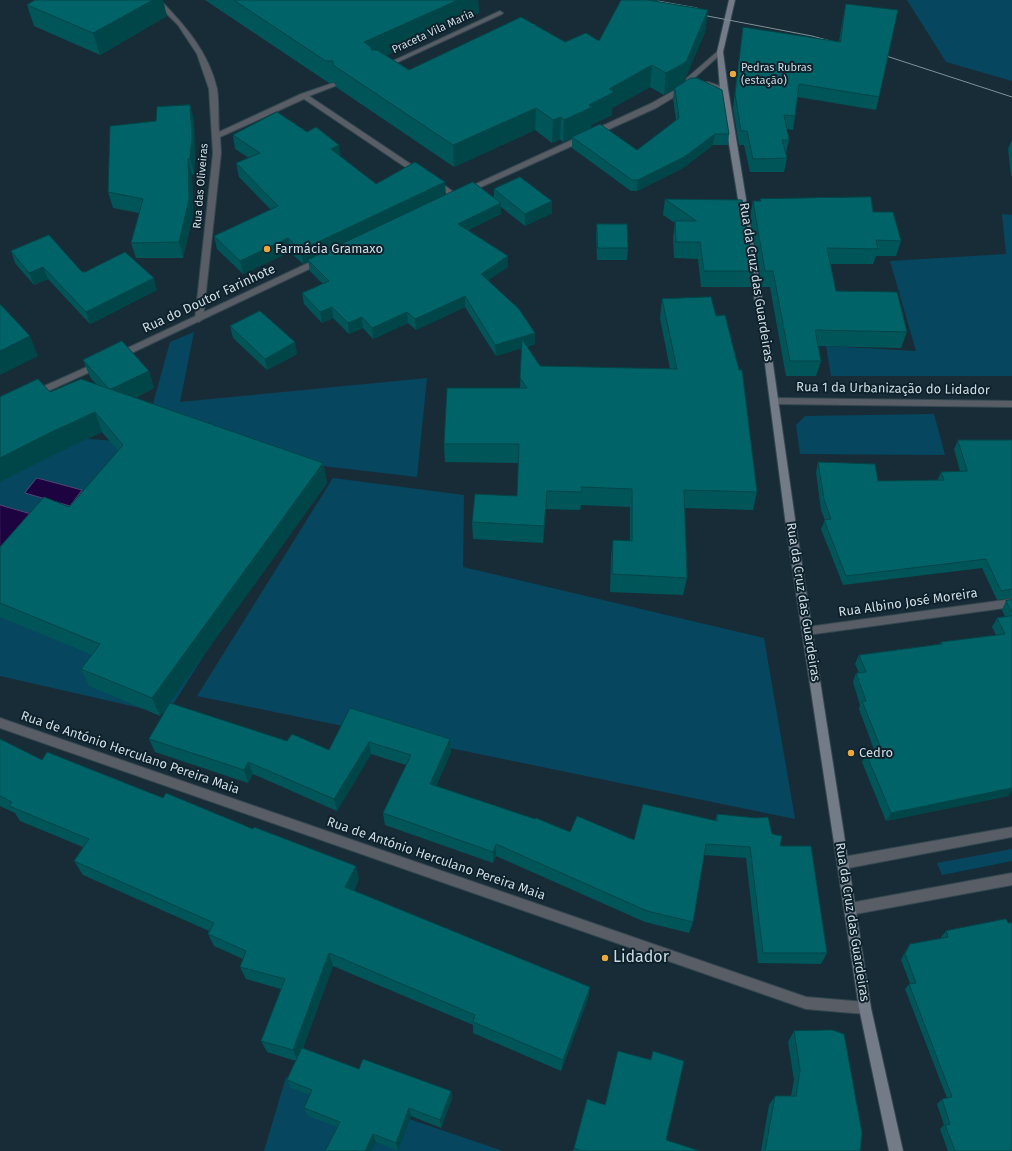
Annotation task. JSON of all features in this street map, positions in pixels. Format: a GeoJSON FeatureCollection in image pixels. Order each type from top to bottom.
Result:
{"type":"FeatureCollection","features":[{"type":"Feature","properties":{"kind":"main road"},"geometry":{"type":"LineString","coordinates":[[720,52],[728,24],[732,0]]}},
{"type":"Feature","properties":{"kind":"main road","name":"Rua da Cruz das Guardeiras"},"geometry":{"type":"LineString","coordinates":[[720,52],[724,90],[775,401],[791,526],[865,1008],[896,1151]]}},
{"type":"Feature","properties":{"kind":"street","name":"Rua das Oliveiras"},"geometry":{"type":"LineString","coordinates":[[156,0],[180,24],[200,54],[213,89],[217,153],[199,319]]}},
{"type":"Feature","properties":{"kind":"street","name":"Praceta Vila Maria"},"geometry":{"type":"LineString","coordinates":[[376,70],[500,13]]}},
{"type":"Feature","properties":{"kind":"street"},"geometry":{"type":"LineString","coordinates":[[687,86],[689,79],[720,52]]}},
{"type":"Feature","properties":{"kind":"street"},"geometry":{"type":"LineString","coordinates":[[304,96],[451,198],[652,106],[687,86],[708,84],[724,90]]}},
{"type":"Feature","properties":{"kind":"street"},"geometry":{"type":"LineString","coordinates":[[216,136],[304,96],[333,85]]}},
{"type":"Feature","properties":{"kind":"street","name":"Rua do Doutor Farinhote"},"geometry":{"type":"LineString","coordinates":[[29,396],[199,319],[327,258]]}},
{"type":"Feature","properties":{"kind":"street","name":"Rua 1 da Urbanização do Lidador"},"geometry":{"type":"LineString","coordinates":[[775,401],[1012,404]]}},
{"type":"Feature","properties":{"kind":"street","name":"Rua Albino José Moreira"},"geometry":{"type":"LineString","coordinates":[[807,631],[1012,603]]}},
{"type":"Feature","properties":{"kind":"street","name":"Rua de António Herculano Pereira Maia"},"geometry":{"type":"LineString","coordinates":[[0,723],[806,1003],[865,1008]]}},
{"type":"Feature","properties":{"kind":"street"},"geometry":{"type":"LineString","coordinates":[[843,863],[1012,832]]}},
{"type":"Feature","properties":{"kind":"street"},"geometry":{"type":"LineString","coordinates":[[850,909],[1012,879]]}},
{"type":"Feature","properties":{"kind":"shaded area"},"geometry":{"type":"Polygon","coordinates":[[[907,0],[1012,0],[1012,81],[946,62],[907,0]]]}},
{"type":"Feature","properties":{"kind":"shaded area"},"geometry":{"type":"Polygon","coordinates":[[[1002,214],[1012,215],[1012,376],[831,376],[826,346],[916,351],[890,261],[1006,254],[1002,214]]]}},
{"type":"Feature","properties":{"kind":"shaded area"},"geometry":{"type":"Polygon","coordinates":[[[194,332],[180,402],[427,378],[417,477],[323,466],[167,714],[0,676],[0,472],[77,438],[142,443],[170,342],[194,332]]]}},
{"type":"Feature","properties":{"kind":"shaded area"},"geometry":{"type":"Polygon","coordinates":[[[934,414],[945,455],[800,454],[796,425],[805,416],[934,414]]]}},
{"type":"Feature","properties":{"kind":"shaded area"},"geometry":{"type":"Polygon","coordinates":[[[37,478],[82,490],[70,506],[25,493],[37,478]]]}},
{"type":"Feature","properties":{"kind":"shaded area"},"geometry":{"type":"Polygon","coordinates":[[[333,478],[464,495],[463,567],[764,638],[795,819],[197,696],[333,478]]]}},
{"type":"Feature","properties":{"kind":"shaded area"},"geometry":{"type":"Polygon","coordinates":[[[0,505],[38,516],[0,564],[0,505]]]}},
{"type":"Feature","properties":{"kind":"shaded area"},"geometry":{"type":"Polygon","coordinates":[[[1012,849],[1012,861],[942,875],[937,863],[1012,849]]]}},
{"type":"Feature","properties":{"kind":"shaded area"},"geometry":{"type":"Polygon","coordinates":[[[286,1077],[503,1151],[264,1151],[286,1077]]]}},
{"type":"Feature","properties":{"kind":"building"},"geometry":{"type":"Polygon","coordinates":[[[35,0],[153,0],[93,33],[27,5],[35,0]]]}},
{"type":"Feature","properties":{"kind":"building"},"geometry":{"type":"Polygon","coordinates":[[[234,0],[458,0],[364,42],[371,47],[371,50],[377,50],[409,70],[521,17],[565,42],[586,33],[599,41],[621,0],[648,0],[708,10],[686,62],[666,73],[652,65],[609,89],[614,92],[589,105],[592,107],[564,120],[561,117],[553,120],[536,108],[453,145],[333,65],[333,61],[326,61],[234,0]]]}},
{"type":"Feature","properties":{"kind":"building"},"geometry":{"type":"Polygon","coordinates":[[[846,4],[898,10],[879,97],[799,84],[795,116],[784,115],[789,140],[782,140],[787,158],[753,159],[747,131],[741,131],[735,94],[743,27],[840,42],[846,4]]]}},
{"type":"Feature","properties":{"kind":"building"},"geometry":{"type":"Polygon","coordinates":[[[691,78],[697,78],[722,90],[729,134],[715,134],[684,157],[638,180],[632,180],[572,137],[600,124],[637,150],[679,118],[675,88],[691,78]]]}},
{"type":"Feature","properties":{"kind":"building"},"geometry":{"type":"Polygon","coordinates":[[[190,105],[192,137],[190,158],[188,159],[189,199],[179,242],[131,243],[143,199],[108,192],[110,126],[156,121],[157,107],[190,105]]]}},
{"type":"Feature","properties":{"kind":"building"},"geometry":{"type":"Polygon","coordinates":[[[277,112],[307,132],[316,127],[339,145],[331,149],[376,184],[415,162],[445,182],[301,250],[288,238],[240,261],[214,236],[278,206],[236,163],[260,153],[233,135],[277,112]]]}},
{"type":"Feature","properties":{"kind":"building"},"geometry":{"type":"Polygon","coordinates":[[[520,177],[552,201],[525,214],[494,189],[520,177]]]}},
{"type":"Feature","properties":{"kind":"building"},"geometry":{"type":"Polygon","coordinates":[[[473,182],[501,203],[458,224],[508,256],[481,274],[519,309],[535,333],[495,345],[465,296],[415,319],[407,312],[372,328],[362,317],[348,323],[332,307],[320,312],[302,293],[329,281],[308,260],[473,182]]]}},
{"type":"Feature","properties":{"kind":"building"},"geometry":{"type":"Polygon","coordinates":[[[871,197],[873,212],[893,212],[901,241],[876,240],[878,249],[827,248],[836,291],[897,292],[907,332],[815,330],[821,361],[790,361],[773,271],[765,271],[753,201],[761,201],[760,199],[871,197]]]}},
{"type":"Feature","properties":{"kind":"building"},"geometry":{"type":"Polygon","coordinates":[[[665,199],[742,200],[754,271],[704,271],[700,242],[676,242],[675,221],[696,221],[665,199]]]}},
{"type":"Feature","properties":{"kind":"building"},"geometry":{"type":"Polygon","coordinates":[[[597,224],[627,224],[628,248],[598,248],[597,224]]]}},
{"type":"Feature","properties":{"kind":"building"},"geometry":{"type":"Polygon","coordinates":[[[49,235],[82,272],[85,272],[125,252],[154,278],[86,312],[43,267],[29,273],[11,251],[49,235]]]}},
{"type":"Feature","properties":{"kind":"building"},"geometry":{"type":"Polygon","coordinates":[[[711,297],[716,316],[725,315],[739,370],[742,370],[757,492],[684,490],[687,578],[612,574],[613,540],[632,541],[632,489],[581,487],[582,492],[547,491],[544,526],[472,522],[475,494],[517,496],[519,444],[444,444],[447,388],[527,388],[520,378],[522,339],[540,366],[677,369],[662,299],[711,297]]]}},
{"type":"Feature","properties":{"kind":"building"},"geometry":{"type":"Polygon","coordinates":[[[0,304],[30,336],[0,351],[0,304]]]}},
{"type":"Feature","properties":{"kind":"building"},"geometry":{"type":"Polygon","coordinates":[[[260,311],[295,342],[265,359],[230,326],[260,311]]]}},
{"type":"Feature","properties":{"kind":"building"},"geometry":{"type":"Polygon","coordinates":[[[122,341],[149,371],[111,389],[108,388],[83,360],[122,341]]]}},
{"type":"Feature","properties":{"kind":"building"},"geometry":{"type":"Polygon","coordinates":[[[38,379],[50,392],[81,379],[323,463],[152,698],[81,669],[100,644],[0,603],[0,547],[44,497],[69,507],[123,445],[95,412],[0,458],[0,397],[38,379]]]}},
{"type":"Feature","properties":{"kind":"building"},"geometry":{"type":"Polygon","coordinates":[[[958,440],[1012,440],[1012,589],[1001,591],[986,559],[846,576],[824,520],[831,519],[824,500],[818,462],[875,464],[878,481],[944,480],[941,472],[967,471],[958,440]]]}},
{"type":"Feature","properties":{"kind":"building"},"geometry":{"type":"Polygon","coordinates":[[[1012,600],[1012,612],[1006,601],[1012,600]]]}},
{"type":"Feature","properties":{"kind":"building"},"geometry":{"type":"Polygon","coordinates":[[[1012,616],[1012,788],[891,813],[866,754],[882,751],[862,701],[866,701],[856,673],[866,672],[859,655],[1005,634],[997,618],[1012,616]]]}},
{"type":"Feature","properties":{"kind":"building"},"geometry":{"type":"Polygon","coordinates":[[[170,703],[287,741],[292,734],[329,750],[350,708],[450,739],[430,784],[535,819],[536,818],[570,832],[577,816],[634,840],[643,804],[717,821],[717,814],[756,818],[768,817],[772,834],[782,836],[780,846],[811,846],[827,953],[763,953],[750,847],[706,844],[693,922],[647,911],[496,844],[493,852],[383,813],[411,755],[369,742],[334,799],[248,762],[244,770],[149,739],[170,703]]]}},
{"type":"Feature","properties":{"kind":"building"},"geometry":{"type":"Polygon","coordinates":[[[0,739],[42,760],[47,752],[163,798],[166,793],[253,829],[254,827],[356,866],[345,887],[590,987],[563,1060],[473,1022],[475,1015],[329,953],[293,1050],[261,1041],[285,979],[240,967],[246,951],[208,934],[214,923],[74,861],[89,839],[9,806],[12,802],[0,796],[0,739]]]}},
{"type":"Feature","properties":{"kind":"building"},"geometry":{"type":"Polygon","coordinates":[[[1006,919],[1008,923],[1012,923],[1012,1151],[955,1151],[945,1125],[950,1124],[942,1099],[952,1097],[909,984],[916,983],[905,954],[910,944],[948,937],[946,931],[1006,919]]]}},
{"type":"Feature","properties":{"kind":"building"},"geometry":{"type":"Polygon","coordinates":[[[832,1030],[844,1034],[862,1133],[860,1151],[765,1151],[775,1096],[796,1096],[800,1070],[794,1031],[832,1030]]]}},
{"type":"Feature","properties":{"kind":"building"},"geometry":{"type":"Polygon","coordinates":[[[302,1048],[359,1069],[363,1059],[451,1091],[440,1120],[409,1108],[396,1143],[373,1134],[365,1151],[325,1151],[340,1122],[304,1108],[312,1090],[287,1080],[302,1048]]]}},
{"type":"Feature","properties":{"kind":"building"},"geometry":{"type":"Polygon","coordinates":[[[618,1051],[651,1060],[653,1051],[684,1061],[666,1140],[700,1151],[582,1151],[574,1148],[587,1099],[605,1105],[618,1051]]]}},
{"type":"Feature","properties":{"kind":"tram line"},"geometry":{"type":"LineString","coordinates":[[652,0],[697,8]]}},
{"type":"Feature","properties":{"kind":"tram line"},"geometry":{"type":"LineString","coordinates":[[697,14],[812,36],[842,44]]}},
{"type":"Feature","properties":{"kind":"tram line"},"geometry":{"type":"LineString","coordinates":[[877,53],[1012,97]]}},
{"type":"Feature","properties":{"kind":"place","name":"Pedras Rubras (estação)"},"geometry":{"type":"Point","coordinates":[733,74]}},
{"type":"Feature","properties":{"kind":"place","name":"Farmácia Gramaxo"},"geometry":{"type":"Point","coordinates":[267,249]}},
{"type":"Feature","properties":{"kind":"place","name":"Cedro"},"geometry":{"type":"Point","coordinates":[851,753]}},
{"type":"Feature","properties":{"kind":"place","name":"Lidador"},"geometry":{"type":"Point","coordinates":[605,958]}}]}
